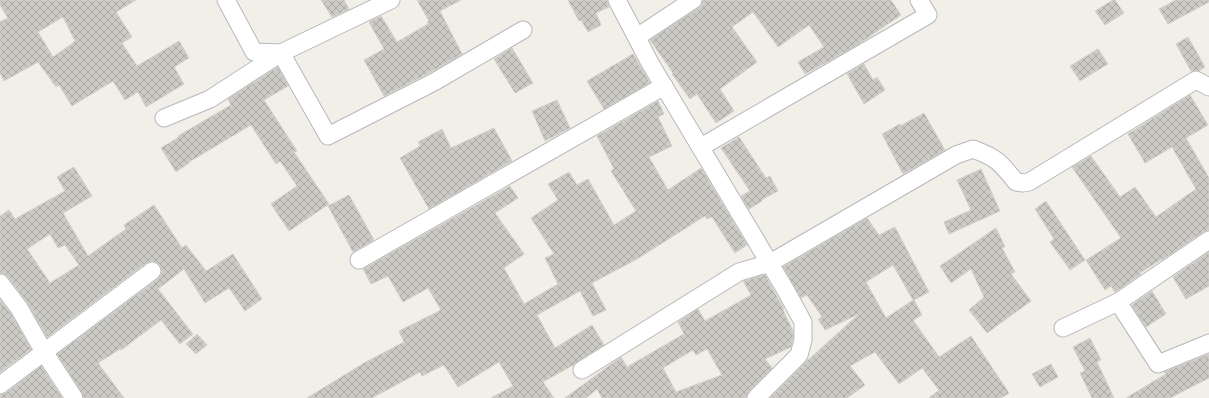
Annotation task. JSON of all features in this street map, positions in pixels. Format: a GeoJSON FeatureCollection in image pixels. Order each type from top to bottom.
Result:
{"type":"FeatureCollection","features":[{"type":"Feature","properties":{"kind":"street"},"geometry":{"type":"LineString","coordinates":[[226,0],[254,52],[281,53]]}},
{"type":"Feature","properties":{"kind":"street"},"geometry":{"type":"LineString","coordinates":[[164,118],[210,99],[281,53],[391,0]]}},
{"type":"Feature","properties":{"kind":"street"},"geometry":{"type":"LineString","coordinates":[[617,0],[664,86],[770,263],[803,322],[803,340],[799,355],[756,398]]}},
{"type":"Feature","properties":{"kind":"street"},"geometry":{"type":"LineString","coordinates":[[637,37],[693,0]]}},
{"type":"Feature","properties":{"kind":"street"},"geometry":{"type":"LineString","coordinates":[[701,147],[928,15],[919,0]]}},
{"type":"Feature","properties":{"kind":"street"},"geometry":{"type":"LineString","coordinates":[[281,53],[328,136],[434,82],[522,30]]}},
{"type":"Feature","properties":{"kind":"street"},"geometry":{"type":"LineString","coordinates":[[582,370],[739,272],[770,263],[956,155],[973,149],[990,155],[1001,164],[1016,182],[1023,184],[1030,182],[1196,80],[1209,87]]}},
{"type":"Feature","properties":{"kind":"street"},"geometry":{"type":"LineString","coordinates":[[359,260],[664,86]]}},
{"type":"Feature","properties":{"kind":"street"},"geometry":{"type":"LineString","coordinates":[[1063,328],[1118,302],[1209,240]]}},
{"type":"Feature","properties":{"kind":"street"},"geometry":{"type":"LineString","coordinates":[[0,385],[152,271]]}},
{"type":"Feature","properties":{"kind":"street"},"geometry":{"type":"LineString","coordinates":[[0,283],[19,308],[44,352],[74,398]]}},
{"type":"Feature","properties":{"kind":"street"},"geometry":{"type":"LineString","coordinates":[[1118,302],[1158,364],[1209,343]]}},
{"type":"Feature","properties":{"kind":"building"},"geometry":{"type":"Polygon","coordinates":[[[0,0],[136,0],[116,12],[132,37],[122,43],[137,66],[179,41],[189,58],[174,67],[184,84],[146,107],[138,92],[125,100],[113,81],[72,106],[59,85],[56,87],[38,62],[4,81],[0,73],[0,22],[8,18],[0,5],[0,0]],[[63,17],[38,32],[53,57],[75,41],[63,17]]]}},
{"type":"Feature","properties":{"kind":"building"},"geometry":{"type":"Polygon","coordinates":[[[321,0],[344,0],[349,9],[332,17],[321,0]]]}},
{"type":"Feature","properties":{"kind":"building"},"geometry":{"type":"Polygon","coordinates":[[[417,0],[461,0],[440,11],[462,54],[384,96],[364,60],[384,49],[369,22],[381,16],[397,42],[428,24],[427,22],[429,21],[417,0]]]}},
{"type":"Feature","properties":{"kind":"building"},"geometry":{"type":"Polygon","coordinates":[[[568,0],[607,0],[609,7],[596,13],[601,25],[588,32],[581,20],[579,21],[568,0]]]}},
{"type":"Feature","properties":{"kind":"building"},"geometry":{"type":"Polygon","coordinates":[[[703,0],[891,0],[901,15],[854,47],[805,74],[798,62],[824,47],[809,25],[778,47],[753,12],[732,27],[757,62],[720,89],[734,111],[716,123],[697,94],[690,99],[650,40],[699,8],[702,5],[703,0]]]}},
{"type":"Feature","properties":{"kind":"building"},"geometry":{"type":"Polygon","coordinates":[[[1115,0],[1124,13],[1105,25],[1095,11],[1115,0]]]}},
{"type":"Feature","properties":{"kind":"building"},"geometry":{"type":"Polygon","coordinates":[[[1176,0],[1209,0],[1209,2],[1168,24],[1159,9],[1176,0]]]}},
{"type":"Feature","properties":{"kind":"building"},"geometry":{"type":"Polygon","coordinates":[[[1188,37],[1205,67],[1199,71],[1191,71],[1176,44],[1188,37]]]}},
{"type":"Feature","properties":{"kind":"building"},"geometry":{"type":"Polygon","coordinates":[[[512,48],[533,83],[515,93],[494,59],[512,48]]]}},
{"type":"Feature","properties":{"kind":"building"},"geometry":{"type":"Polygon","coordinates":[[[1098,49],[1108,64],[1080,81],[1070,66],[1098,49]]]}},
{"type":"Feature","properties":{"kind":"building"},"geometry":{"type":"Polygon","coordinates":[[[633,54],[650,83],[604,109],[587,81],[633,54]]]}},
{"type":"Feature","properties":{"kind":"building"},"geometry":{"type":"Polygon","coordinates":[[[864,64],[873,80],[877,77],[885,90],[864,104],[847,74],[864,64]]]}},
{"type":"Feature","properties":{"kind":"building"},"geometry":{"type":"Polygon","coordinates":[[[278,67],[288,86],[264,100],[297,151],[294,152],[329,204],[289,231],[271,204],[297,186],[280,161],[276,164],[251,125],[189,162],[176,172],[161,148],[179,137],[178,136],[231,105],[228,99],[278,67]]]}},
{"type":"Feature","properties":{"kind":"building"},"geometry":{"type":"Polygon","coordinates":[[[1190,95],[1208,125],[1186,138],[1209,178],[1209,230],[1203,232],[1140,273],[1141,274],[1115,292],[1111,286],[1105,290],[1086,260],[1121,238],[1072,167],[1091,156],[1120,197],[1135,187],[1156,217],[1196,189],[1172,147],[1145,163],[1128,134],[1190,95]]]}},
{"type":"Feature","properties":{"kind":"building"},"geometry":{"type":"Polygon","coordinates":[[[557,100],[570,128],[545,141],[532,111],[557,100]]]}},
{"type":"Feature","properties":{"kind":"building"},"geometry":{"type":"Polygon","coordinates":[[[658,101],[664,114],[658,117],[672,146],[649,157],[668,190],[701,168],[747,245],[735,253],[712,217],[707,219],[705,216],[637,259],[592,283],[606,310],[593,316],[580,291],[537,315],[555,348],[592,325],[604,345],[575,364],[543,382],[554,398],[491,398],[513,386],[499,362],[458,387],[444,365],[422,376],[420,372],[372,398],[307,398],[364,363],[404,342],[399,331],[441,310],[428,288],[403,302],[388,276],[371,284],[363,269],[510,186],[518,198],[495,213],[524,254],[504,268],[524,304],[558,284],[545,258],[554,254],[531,218],[558,200],[548,184],[569,172],[577,185],[588,179],[614,225],[636,211],[611,171],[614,169],[597,136],[658,101]]]}},
{"type":"Feature","properties":{"kind":"building"},"geometry":{"type":"Polygon","coordinates":[[[924,113],[945,150],[903,174],[882,134],[924,113]]]}},
{"type":"Feature","properties":{"kind":"building"},"geometry":{"type":"Polygon","coordinates":[[[494,128],[512,161],[429,209],[400,158],[420,146],[418,142],[442,129],[451,148],[494,128]]]}},
{"type":"Feature","properties":{"kind":"building"},"geometry":{"type":"Polygon","coordinates":[[[739,137],[766,178],[770,176],[778,191],[761,200],[762,201],[749,209],[741,196],[750,191],[721,148],[739,137]]]}},
{"type":"Feature","properties":{"kind":"building"},"geometry":{"type":"Polygon","coordinates":[[[74,167],[92,196],[63,213],[88,256],[126,229],[124,225],[154,205],[182,248],[186,245],[206,271],[233,254],[262,299],[245,311],[229,288],[205,303],[184,269],[158,289],[193,334],[180,344],[161,320],[121,350],[120,349],[98,363],[124,398],[84,398],[57,354],[158,279],[162,270],[160,265],[156,262],[151,261],[146,263],[47,337],[27,302],[8,277],[0,273],[0,216],[9,210],[15,219],[65,191],[57,177],[74,167]],[[50,234],[27,249],[50,283],[79,265],[65,245],[58,248],[50,234]]]}},
{"type":"Feature","properties":{"kind":"building"},"geometry":{"type":"Polygon","coordinates":[[[981,169],[1000,211],[949,234],[944,222],[971,210],[957,180],[981,169]]]}},
{"type":"Feature","properties":{"kind":"building"},"geometry":{"type":"Polygon","coordinates":[[[349,195],[374,240],[353,252],[328,206],[349,195]]]}},
{"type":"Feature","properties":{"kind":"building"},"geometry":{"type":"Polygon","coordinates":[[[1046,201],[1085,260],[1070,270],[1050,242],[1054,239],[1035,209],[1046,201]]]}},
{"type":"Feature","properties":{"kind":"building"},"geometry":{"type":"Polygon","coordinates":[[[867,218],[879,235],[895,227],[929,292],[914,300],[922,315],[913,320],[939,357],[971,336],[1009,393],[1001,398],[929,398],[939,390],[922,368],[899,384],[875,352],[850,366],[865,385],[847,398],[770,398],[807,361],[859,314],[825,330],[818,319],[822,317],[807,295],[801,298],[783,267],[867,218]],[[893,265],[866,282],[886,318],[913,300],[893,265]]]}},
{"type":"Feature","properties":{"kind":"building"},"geometry":{"type":"Polygon","coordinates":[[[996,228],[1005,247],[1002,248],[1015,272],[1011,274],[1031,301],[987,333],[969,310],[984,297],[971,269],[951,283],[940,266],[996,228]]]}},
{"type":"Feature","properties":{"kind":"building"},"geometry":{"type":"Polygon","coordinates":[[[1209,252],[1209,286],[1186,299],[1173,277],[1209,252]]]}},
{"type":"Feature","properties":{"kind":"building"},"geometry":{"type":"Polygon","coordinates":[[[765,275],[784,309],[783,310],[793,331],[791,347],[765,359],[772,368],[749,391],[746,398],[602,398],[597,389],[586,398],[565,398],[621,357],[627,367],[684,334],[678,322],[698,309],[705,321],[751,295],[743,281],[765,275]],[[707,349],[696,355],[693,350],[663,368],[676,392],[722,375],[707,349]]]}},
{"type":"Feature","properties":{"kind":"building"},"geometry":{"type":"Polygon","coordinates":[[[1152,291],[1166,314],[1146,327],[1132,305],[1152,291]]]}},
{"type":"Feature","properties":{"kind":"building"},"geometry":{"type":"Polygon","coordinates":[[[0,300],[11,314],[31,349],[0,372],[0,300]]]}},
{"type":"Feature","properties":{"kind":"building"},"geometry":{"type":"Polygon","coordinates":[[[197,334],[207,345],[196,354],[186,344],[197,334]]]}},
{"type":"Feature","properties":{"kind":"building"},"geometry":{"type":"Polygon","coordinates":[[[1090,338],[1101,360],[1097,362],[1114,398],[1092,398],[1080,373],[1085,371],[1073,347],[1090,338]]]}},
{"type":"Feature","properties":{"kind":"building"},"geometry":{"type":"Polygon","coordinates":[[[1209,354],[1209,378],[1170,398],[1126,398],[1166,374],[1164,372],[1209,354]]]}},
{"type":"Feature","properties":{"kind":"building"},"geometry":{"type":"Polygon","coordinates":[[[1051,364],[1058,377],[1040,387],[1032,374],[1051,364]]]}},
{"type":"Feature","properties":{"kind":"building"},"geometry":{"type":"Polygon","coordinates":[[[41,366],[62,398],[0,398],[0,395],[6,393],[41,366]]]}}]}
